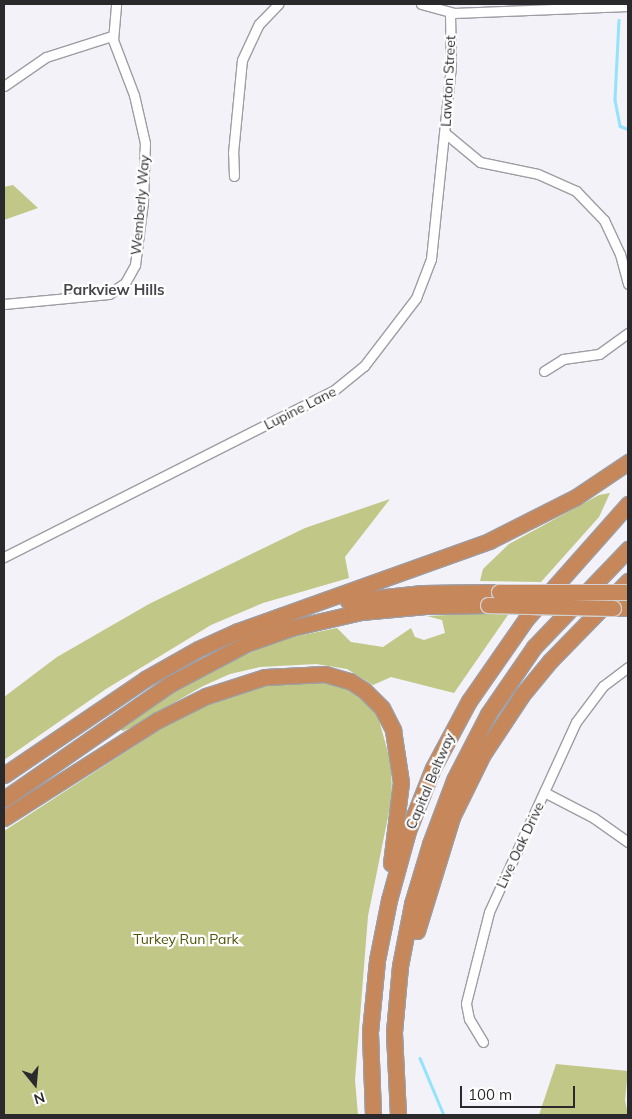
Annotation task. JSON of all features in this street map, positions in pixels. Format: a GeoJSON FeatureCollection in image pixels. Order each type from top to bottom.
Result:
{"type":"FeatureCollection","features":[{"type":"Feature","properties":{"kind":"highway"},"geometry":{"type":"LineString","coordinates":[[4,775],[170,664],[229,635],[489,542],[576,497],[628,462]]}},
{"type":"Feature","properties":{"kind":"highway","name":"Capital Beltway"},"geometry":{"type":"LineString","coordinates":[[373,1115],[370,1032],[377,960],[389,900],[408,831],[453,729],[526,619],[628,504]]}},
{"type":"Feature","properties":{"kind":"highway","name":"Capital Beltway"},"geometry":{"type":"LineString","coordinates":[[398,1115],[396,1004],[412,904],[430,844],[454,780],[488,714],[529,654],[628,549]]}},
{"type":"Feature","properties":{"kind":"highway"},"geometry":{"type":"LineString","coordinates":[[288,614],[390,595],[499,592],[628,596]]}},
{"type":"Feature","properties":{"kind":"highway"},"geometry":{"type":"LineString","coordinates":[[396,1056],[401,1005],[422,910],[466,786],[522,695],[628,596]]}},
{"type":"Feature","properties":{"kind":"highway"},"geometry":{"type":"LineString","coordinates":[[4,799],[170,684],[254,641],[291,628],[362,612],[426,606],[488,605],[613,608],[628,596]]}},
{"type":"Feature","properties":{"kind":"highway"},"geometry":{"type":"LineString","coordinates":[[4,818],[158,720],[226,688],[292,674],[325,674],[350,681],[374,699],[388,718],[400,766],[398,808],[377,960]]}},
{"type":"Feature","properties":{"kind":"street","name":"Wemberly Way"},"geometry":{"type":"LineString","coordinates":[[4,304],[109,294],[125,283],[135,266],[143,202],[145,143],[136,102],[112,36],[116,4]]}},
{"type":"Feature","properties":{"kind":"street"},"geometry":{"type":"LineString","coordinates":[[234,176],[233,154],[242,60],[259,24],[278,4]]}},
{"type":"Feature","properties":{"kind":"street"},"geometry":{"type":"LineString","coordinates":[[421,4],[450,13],[628,6]]}},
{"type":"Feature","properties":{"kind":"street","name":"Lawton Street"},"geometry":{"type":"LineString","coordinates":[[450,13],[452,49],[445,133],[480,162],[538,174],[576,191],[604,220],[624,253],[628,284]]}},
{"type":"Feature","properties":{"kind":"street"},"geometry":{"type":"LineString","coordinates":[[4,86],[46,57],[112,36]]}},
{"type":"Feature","properties":{"kind":"street","name":"Lupine Lane"},"geometry":{"type":"LineString","coordinates":[[4,557],[333,391],[354,377],[409,308],[423,284],[432,248],[445,133]]}},
{"type":"Feature","properties":{"kind":"street"},"geometry":{"type":"LineString","coordinates":[[544,371],[563,359],[600,354],[628,332]]}},
{"type":"Feature","properties":{"kind":"street","name":"Live Oak Drive"},"geometry":{"type":"LineString","coordinates":[[483,1042],[468,1019],[466,1003],[478,944],[489,912],[572,730],[587,704],[603,686],[628,667]]}},
{"type":"Feature","properties":{"kind":"street"},"geometry":{"type":"LineString","coordinates":[[544,792],[594,818],[628,842]]}},
{"type":"Feature","properties":{"kind":"green space"},"geometry":{"type":"Polygon","coordinates":[[[13,185],[38,208],[4,220],[4,187],[13,185]]]}},
{"type":"Feature","properties":{"kind":"green space"},"geometry":{"type":"Polygon","coordinates":[[[610,493],[599,517],[541,582],[480,581],[483,569],[509,544],[599,495],[610,493]]]}},
{"type":"Feature","properties":{"kind":"green space"},"geometry":{"type":"Polygon","coordinates":[[[390,499],[345,557],[349,578],[263,603],[211,625],[106,689],[4,760],[4,697],[57,657],[149,604],[305,528],[390,499]]]}},
{"type":"Feature","properties":{"kind":"green space"},"geometry":{"type":"Polygon","coordinates":[[[510,612],[454,693],[391,677],[373,685],[347,669],[316,664],[260,667],[230,674],[203,686],[132,727],[123,731],[118,728],[203,672],[283,639],[337,628],[351,642],[383,647],[411,628],[415,637],[424,640],[445,633],[442,620],[427,616],[510,612]]]}},
{"type":"Feature","properties":{"kind":"green space","name":"Turkey Run Park"},"geometry":{"type":"Polygon","coordinates":[[[311,680],[337,683],[361,696],[377,713],[391,763],[392,797],[368,916],[355,1080],[358,1115],[4,1115],[4,831],[170,723],[216,699],[247,687],[311,680]]]}},
{"type":"Feature","properties":{"kind":"green space"},"geometry":{"type":"Polygon","coordinates":[[[556,1064],[628,1071],[625,1100],[628,1115],[539,1115],[556,1064]]]}},
{"type":"Feature","properties":{"kind":"waterway"},"geometry":{"type":"LineString","coordinates":[[619,20],[615,100],[620,126],[628,129]]}},
{"type":"Feature","properties":{"kind":"waterway"},"geometry":{"type":"LineString","coordinates":[[420,1058],[444,1115]]}},
{"type":"Feature","properties":{"kind":"district","name":"Parkview Hills"},"geometry":{"type":"Point","coordinates":[114,290]}}]}
